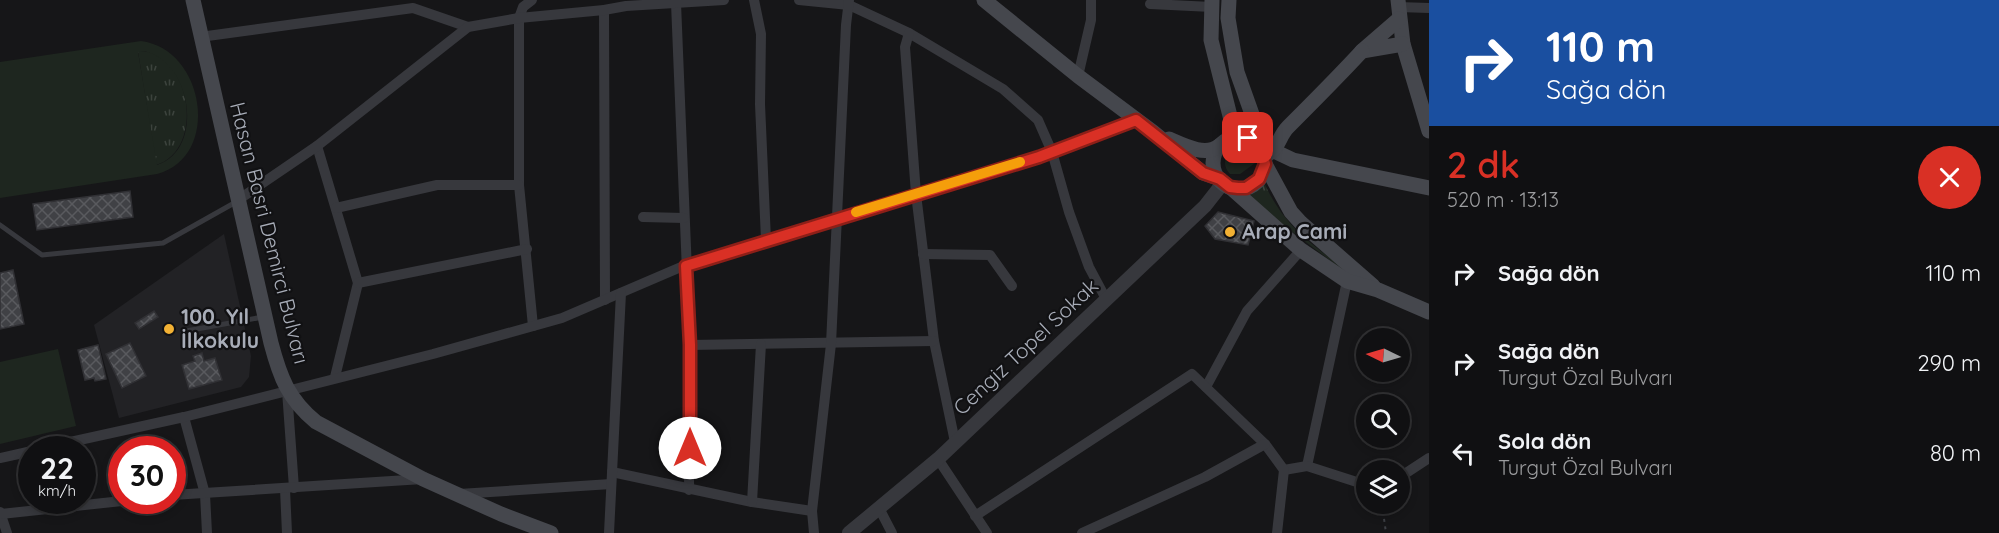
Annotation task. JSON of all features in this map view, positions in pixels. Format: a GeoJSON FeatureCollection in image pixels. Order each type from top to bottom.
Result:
{"type":"FeatureCollection","features":[{"type":"Feature","properties":{"kind":"main road","name":"Hasan Basri Demirci Bulvarı"},"geometry":{"type":"LineString","coordinates":[[192,0],[265,317],[280,375],[287,390],[301,410],[316,422],[423,479],[551,533]]}},
{"type":"Feature","properties":{"kind":"main road"},"geometry":{"type":"LineString","coordinates":[[984,0],[1203,173],[1224,183],[1246,188],[1259,179],[1262,151],[1319,98],[1398,9]]}},
{"type":"Feature","properties":{"kind":"main road"},"geometry":{"type":"LineString","coordinates":[[1229,0],[1228,18],[1237,72],[1262,151],[1292,212],[1378,290]]}},
{"type":"Feature","properties":{"kind":"main road"},"geometry":{"type":"LineString","coordinates":[[1212,3],[1211,40],[1231,120],[1225,142],[1213,161],[1214,169],[1224,183],[1301,250],[1347,281],[1378,290],[1429,312]]}},
{"type":"Feature","properties":{"kind":"main road"},"geometry":{"type":"LineString","coordinates":[[1398,9],[1403,44],[1429,131]]}},
{"type":"Feature","properties":{"kind":"main road"},"geometry":{"type":"LineString","coordinates":[[1362,51],[1403,44]]}},
{"type":"Feature","properties":{"kind":"main road"},"geometry":{"type":"LineString","coordinates":[[1153,132],[1189,148],[1206,150],[1214,150],[1225,142],[1242,137],[1262,151],[1293,160],[1429,189]]}},
{"type":"Feature","properties":{"kind":"street"},"geometry":{"type":"LineString","coordinates":[[532,0],[523,7],[519,18],[519,184],[533,326]]}},
{"type":"Feature","properties":{"kind":"street"},"geometry":{"type":"LineString","coordinates":[[238,200],[317,146],[468,27],[519,18],[626,6],[675,1],[724,0]]}},
{"type":"Feature","properties":{"kind":"street"},"geometry":{"type":"LineString","coordinates":[[754,0],[762,34],[760,104],[766,240]]}},
{"type":"Feature","properties":{"kind":"street"},"geometry":{"type":"LineString","coordinates":[[799,0],[849,2],[909,33],[1003,89],[1038,120],[1052,152],[1089,267],[1106,299]]}},
{"type":"Feature","properties":{"kind":"street"},"geometry":{"type":"LineString","coordinates":[[1078,76],[1091,20],[1091,0]]}},
{"type":"Feature","properties":{"kind":"street"},"geometry":{"type":"LineString","coordinates":[[675,1],[690,345],[689,490]]}},
{"type":"Feature","properties":{"kind":"street"},"geometry":{"type":"LineString","coordinates":[[814,533],[812,511],[831,344],[849,2]]}},
{"type":"Feature","properties":{"kind":"street"},"geometry":{"type":"LineString","coordinates":[[1150,4],[1212,3]]}},
{"type":"Feature","properties":{"kind":"street"},"geometry":{"type":"LineString","coordinates":[[200,37],[412,4],[468,27]]}},
{"type":"Feature","properties":{"kind":"street"},"geometry":{"type":"LineString","coordinates":[[1398,9],[1429,8]]}},
{"type":"Feature","properties":{"kind":"street"},"geometry":{"type":"LineString","coordinates":[[604,10],[604,300]]}},
{"type":"Feature","properties":{"kind":"street"},"geometry":{"type":"LineString","coordinates":[[909,33],[905,47],[916,194],[934,341],[955,442]]}},
{"type":"Feature","properties":{"kind":"street"},"geometry":{"type":"LineString","coordinates":[[96,436],[184,417],[433,354],[562,318],[686,266],[1052,152],[1136,120]]}},
{"type":"Feature","properties":{"kind":"street"},"geometry":{"type":"LineString","coordinates":[[317,146],[358,283],[335,377]]}},
{"type":"Feature","properties":{"kind":"street","name":"Cengiz Topel Sokak"},"geometry":{"type":"LineString","coordinates":[[849,533],[938,459],[1205,206],[1224,183]]}},
{"type":"Feature","properties":{"kind":"street"},"geometry":{"type":"LineString","coordinates":[[336,208],[437,185],[519,184]]}},
{"type":"Feature","properties":{"kind":"street"},"geometry":{"type":"LineString","coordinates":[[643,217],[684,218]]}},
{"type":"Feature","properties":{"kind":"street"},"geometry":{"type":"LineString","coordinates":[[358,283],[526,249]]}},
{"type":"Feature","properties":{"kind":"street"},"geometry":{"type":"LineString","coordinates":[[1206,387],[1247,311],[1301,250]]}},
{"type":"Feature","properties":{"kind":"street"},"geometry":{"type":"LineString","coordinates":[[923,254],[990,255],[1012,286]]}},
{"type":"Feature","properties":{"kind":"street"},"geometry":{"type":"LineString","coordinates":[[1307,465],[1347,281]]}},
{"type":"Feature","properties":{"kind":"street"},"geometry":{"type":"LineString","coordinates":[[609,533],[621,293]]}},
{"type":"Feature","properties":{"kind":"street"},"geometry":{"type":"LineString","coordinates":[[690,345],[934,341]]}},
{"type":"Feature","properties":{"kind":"street"},"geometry":{"type":"LineString","coordinates":[[752,502],[761,344]]}},
{"type":"Feature","properties":{"kind":"street"},"geometry":{"type":"LineString","coordinates":[[975,516],[1192,374],[1265,444],[1284,470],[1276,533]]}},
{"type":"Feature","properties":{"kind":"street"},"geometry":{"type":"LineString","coordinates":[[287,390],[290,488],[287,533]]}},
{"type":"Feature","properties":{"kind":"street"},"geometry":{"type":"LineString","coordinates":[[184,417],[205,494],[207,533]]}},
{"type":"Feature","properties":{"kind":"street"},"geometry":{"type":"LineString","coordinates":[[1082,533],[1205,477],[1265,444]]}},
{"type":"Feature","properties":{"kind":"street"},"geometry":{"type":"LineString","coordinates":[[0,458],[18,454]]}},
{"type":"Feature","properties":{"kind":"street"},"geometry":{"type":"LineString","coordinates":[[1410,470],[1429,458]]}},
{"type":"Feature","properties":{"kind":"street"},"geometry":{"type":"LineString","coordinates":[[938,459],[987,533]]}},
{"type":"Feature","properties":{"kind":"street"},"geometry":{"type":"LineString","coordinates":[[1284,470],[1307,465],[1356,482]]}},
{"type":"Feature","properties":{"kind":"street"},"geometry":{"type":"LineString","coordinates":[[612,472],[689,490],[812,511]]}},
{"type":"Feature","properties":{"kind":"street"},"geometry":{"type":"LineString","coordinates":[[186,495],[423,479]]}},
{"type":"Feature","properties":{"kind":"street"},"geometry":{"type":"LineString","coordinates":[[456,494],[611,484]]}},
{"type":"Feature","properties":{"kind":"street"},"geometry":{"type":"LineString","coordinates":[[7,533],[0,513],[108,502]]}},
{"type":"Feature","properties":{"kind":"street"},"geometry":{"type":"LineString","coordinates":[[879,508],[892,533]]}},
{"type":"Feature","properties":{"kind":"lane"},"geometry":{"type":"LineString","coordinates":[[0,225],[42,255],[164,243],[238,200]]}},
{"type":"Feature","properties":{"kind":"lane"},"geometry":{"type":"LineString","coordinates":[[186,331],[265,317]]}},
{"type":"Feature","properties":{"kind":"path"},"geometry":{"type":"LineString","coordinates":[[1383,514],[1386,533]]}},
{"type":"Feature","properties":{"kind":"shaded area","name":"100. Yıl İlkokulu"},"geometry":{"type":"Polygon","coordinates":[[[224,234],[251,356],[249,377],[241,387],[119,418],[94,325],[224,234]]]}},
{"type":"Feature","properties":{"kind":"green space"},"geometry":{"type":"Polygon","coordinates":[[[141,41],[163,48],[180,63],[191,82],[197,104],[197,127],[191,147],[178,164],[157,174],[0,198],[0,62],[141,41]],[[144,51],[138,52],[157,165],[172,156],[182,142],[187,125],[182,87],[173,71],[160,58],[144,51]]]}},
{"type":"Feature","properties":{"kind":"green space"},"geometry":{"type":"Polygon","coordinates":[[[138,51],[156,55],[170,66],[180,82],[186,101],[186,121],[182,140],[172,155],[156,165],[138,51]]]}},
{"type":"Feature","properties":{"kind":"green space"},"geometry":{"type":"Polygon","coordinates":[[[1247,143],[1255,148],[1257,156],[1255,163],[1240,174],[1230,174],[1225,164],[1228,154],[1241,144],[1247,143]]]}},
{"type":"Feature","properties":{"kind":"green space"},"geometry":{"type":"Polygon","coordinates":[[[1263,180],[1289,222],[1351,276],[1263,210],[1243,192],[1263,180]]]}},
{"type":"Feature","properties":{"kind":"green space"},"geometry":{"type":"Polygon","coordinates":[[[58,349],[76,426],[34,436],[18,436],[18,440],[0,444],[0,362],[58,349]]]}},
{"type":"Feature","properties":{"kind":"building"},"geometry":{"type":"Polygon","coordinates":[[[130,191],[133,217],[37,230],[33,204],[130,191]]]}},
{"type":"Feature","properties":{"kind":"building","name":"Arap Cami"},"geometry":{"type":"Polygon","coordinates":[[[1218,212],[1254,221],[1248,245],[1215,239],[1205,226],[1218,212]]]}},
{"type":"Feature","properties":{"kind":"building"},"geometry":{"type":"Polygon","coordinates":[[[13,270],[24,324],[0,329],[0,273],[13,270]]]}},
{"type":"Feature","properties":{"kind":"building"},"geometry":{"type":"Polygon","coordinates":[[[154,311],[158,317],[139,329],[135,323],[154,311]]]}},
{"type":"Feature","properties":{"kind":"building"},"geometry":{"type":"Polygon","coordinates":[[[130,343],[146,376],[122,388],[106,354],[130,343]]]}},
{"type":"Feature","properties":{"kind":"building"},"geometry":{"type":"Polygon","coordinates":[[[98,345],[106,379],[85,380],[78,350],[98,345]]]}},
{"type":"Feature","properties":{"kind":"building"},"geometry":{"type":"Polygon","coordinates":[[[202,353],[204,361],[215,358],[222,380],[189,389],[182,365],[195,361],[193,356],[202,353]]]}},
{"type":"Feature","properties":{"kind":"slow traffic"},"geometry":{"type":"LineString","coordinates":[[856,212],[1020,162]]}},
{"type":"Feature","properties":{"kind":"place","name":"Arap Cami"},"geometry":{"type":"Point","coordinates":[1230,232]}},
{"type":"Feature","properties":{"kind":"place","name":"100. Yıl İlkokulu"},"geometry":{"type":"Point","coordinates":[169,329]}},
{"type":"Feature","properties":{"kind":"route"},"geometry":{"type":"LineString","coordinates":[[690,448],[690,345],[686,266],[824,221],[1039,157],[1136,120],[1203,173],[1220,179],[1230,187],[1246,188],[1259,179],[1265,164],[1260,147],[1248,138]]}}]}
